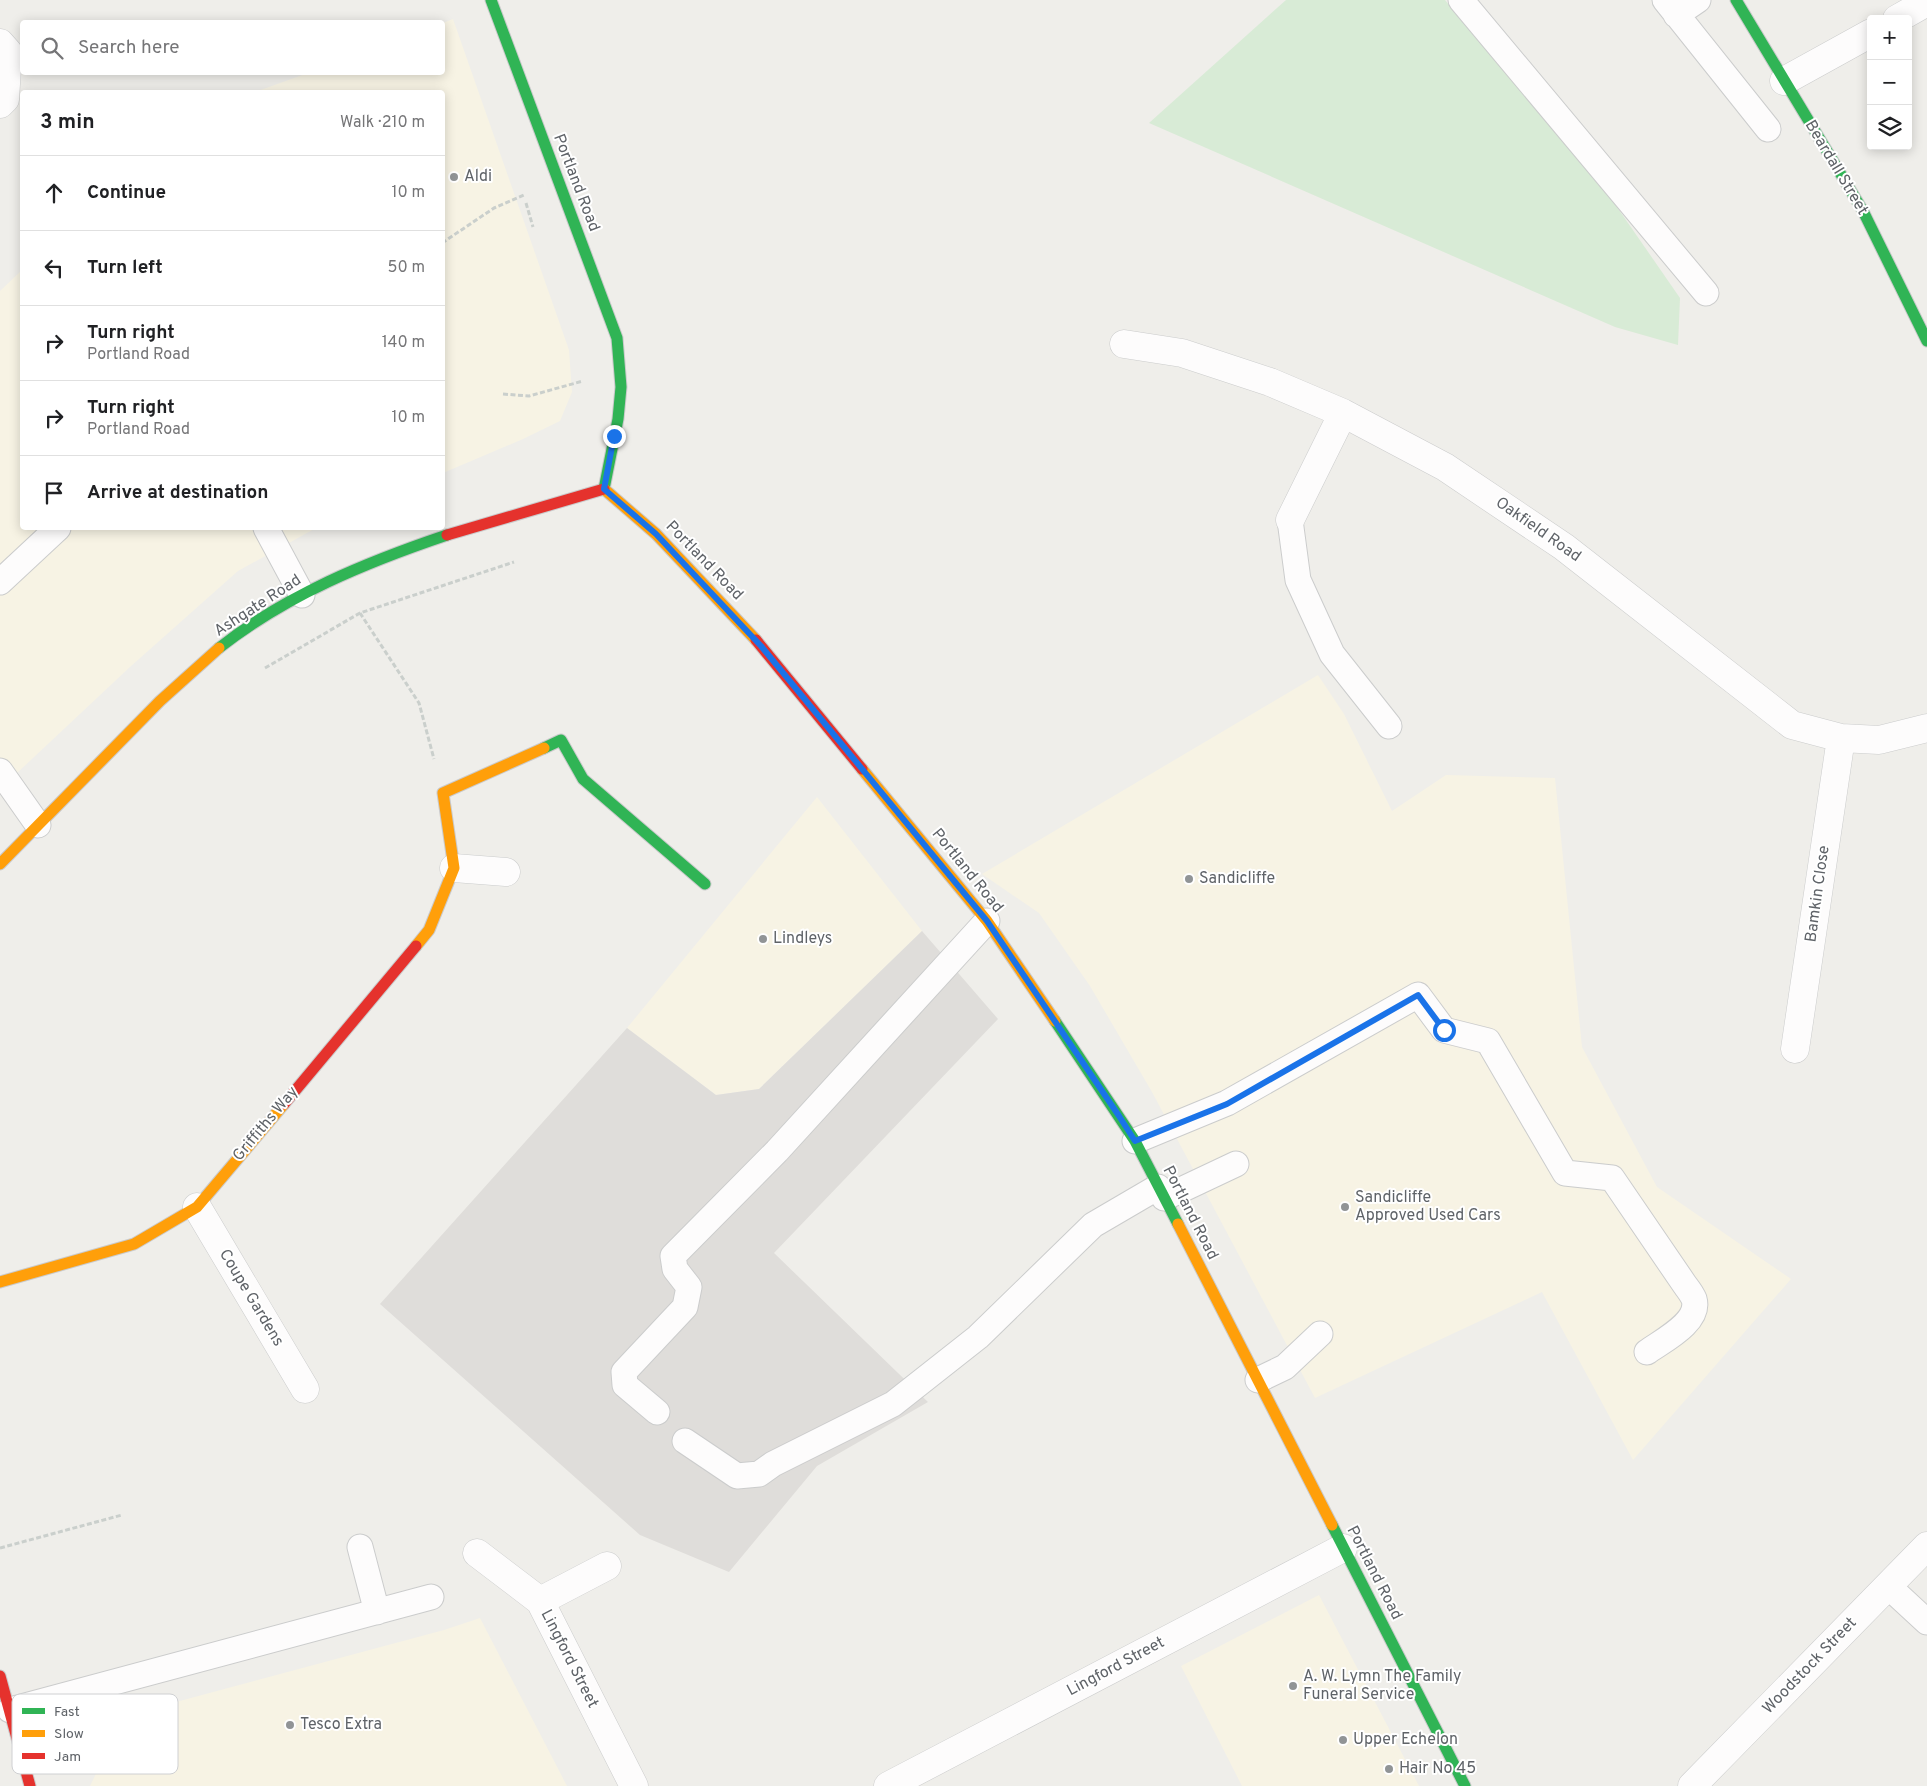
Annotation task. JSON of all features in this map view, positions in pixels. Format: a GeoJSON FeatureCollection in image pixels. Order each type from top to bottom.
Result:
{"type":"FeatureCollection","features":[{"type":"Feature","properties":{"kind":"street","name":"Portland Road"},"geometry":{"type":"LineString","coordinates":[[491,0],[617,338],[621,387],[618,419],[604,489],[656,534],[749,632],[987,921],[1119,1116],[1135,1141],[1465,1786]]}},
{"type":"Feature","properties":{"kind":"street","name":"Beardall Street"},"geometry":{"type":"LineString","coordinates":[[1736,0],[1863,211],[1927,341]]}},
{"type":"Feature","properties":{"kind":"street"},"geometry":{"type":"LineString","coordinates":[[1904,15],[1927,2]]}},
{"type":"Feature","properties":{"kind":"street"},"geometry":{"type":"LineString","coordinates":[[1784,81],[1867,35]]}},
{"type":"Feature","properties":{"kind":"street"},"geometry":{"type":"LineString","coordinates":[[0,44],[8,52],[5,100],[0,104]]}},
{"type":"Feature","properties":{"kind":"street","name":"Oakfield Road"},"geometry":{"type":"LineString","coordinates":[[1124,344],[1182,353],[1270,382],[1343,413],[1445,467],[1564,547],[1792,725],[1841,738],[1879,740],[1927,728]]}},
{"type":"Feature","properties":{"kind":"street"},"geometry":{"type":"LineString","coordinates":[[1290,520],[1343,413]]}},
{"type":"Feature","properties":{"kind":"street","name":"Ashgate Road"},"geometry":{"type":"LineString","coordinates":[[0,864],[186,677],[239,634],[302,595],[402,549],[468,526],[604,489]]}},
{"type":"Feature","properties":{"kind":"street","name":"Bamkin Close"},"geometry":{"type":"LineString","coordinates":[[1795,1050],[1841,738]]}},
{"type":"Feature","properties":{"kind":"street"},"geometry":{"type":"LineString","coordinates":[[506,872],[454,868],[443,793],[561,740],[583,779],[705,884]]}},
{"type":"Feature","properties":{"kind":"street","name":"Griffiths Way"},"geometry":{"type":"LineString","coordinates":[[0,1282],[134,1244],[197,1207],[429,930],[454,868]]}},
{"type":"Feature","properties":{"kind":"street","name":"Coupe Gardens"},"geometry":{"type":"LineString","coordinates":[[197,1207],[305,1389]]}},
{"type":"Feature","properties":{"kind":"street","name":"Woodstock Street"},"geometry":{"type":"LineString","coordinates":[[1692,1786],[1927,1546]]}},
{"type":"Feature","properties":{"kind":"street","name":"Lingford Street"},"geometry":{"type":"LineString","coordinates":[[888,1786],[1343,1548]]}},
{"type":"Feature","properties":{"kind":"street","name":"Lingford Street"},"geometry":{"type":"LineString","coordinates":[[478,1553],[540,1601],[634,1786]]}},
{"type":"Feature","properties":{"kind":"street"},"geometry":{"type":"LineString","coordinates":[[540,1601],[606,1566]]}},
{"type":"Feature","properties":{"kind":"street"},"geometry":{"type":"LineString","coordinates":[[0,1676],[12,1718]]}},
{"type":"Feature","properties":{"kind":"lane"},"geometry":{"type":"LineString","coordinates":[[1461,0],[1706,293]]}},
{"type":"Feature","properties":{"kind":"lane"},"geometry":{"type":"LineString","coordinates":[[1698,0],[1670,7],[1768,129]]}},
{"type":"Feature","properties":{"kind":"lane"},"geometry":{"type":"LineString","coordinates":[[1290,520],[1298,580],[1332,654],[1389,726]]}},
{"type":"Feature","properties":{"kind":"lane"},"geometry":{"type":"LineString","coordinates":[[0,582],[56,530]]}},
{"type":"Feature","properties":{"kind":"lane"},"geometry":{"type":"LineString","coordinates":[[267,530],[302,595]]}},
{"type":"Feature","properties":{"kind":"lane"},"geometry":{"type":"LineString","coordinates":[[0,771],[38,825]]}},
{"type":"Feature","properties":{"kind":"lane"},"geometry":{"type":"LineString","coordinates":[[657,1412],[626,1385],[624,1372],[685,1307],[689,1287],[674,1269],[673,1256],[777,1151],[987,921]]}},
{"type":"Feature","properties":{"kind":"lane"},"geometry":{"type":"LineString","coordinates":[[1135,1141],[1227,1104],[1418,995],[1444,1030],[1488,1041],[1565,1173],[1612,1178],[1686,1285],[1694,1299],[1694,1312],[1687,1324],[1647,1352]]}},
{"type":"Feature","properties":{"kind":"lane"},"geometry":{"type":"LineString","coordinates":[[685,1441],[737,1476],[759,1474],[774,1464],[893,1404],[978,1337],[1093,1225],[1161,1192],[1236,1164]]}},
{"type":"Feature","properties":{"kind":"lane"},"geometry":{"type":"LineString","coordinates":[[1258,1380],[1285,1367],[1320,1334]]}},
{"type":"Feature","properties":{"kind":"lane"},"geometry":{"type":"LineString","coordinates":[[360,1547],[377,1612]]}},
{"type":"Feature","properties":{"kind":"lane"},"geometry":{"type":"LineString","coordinates":[[1888,1586],[1927,1622]]}},
{"type":"Feature","properties":{"kind":"lane"},"geometry":{"type":"LineString","coordinates":[[70,1694],[431,1597]]}},
{"type":"Feature","properties":{"kind":"path"},"geometry":{"type":"LineString","coordinates":[[445,241],[494,208],[524,194],[533,227]]}},
{"type":"Feature","properties":{"kind":"path"},"geometry":{"type":"LineString","coordinates":[[504,394],[529,396],[583,380]]}},
{"type":"Feature","properties":{"kind":"path"},"geometry":{"type":"LineString","coordinates":[[265,668],[360,613],[514,562]]}},
{"type":"Feature","properties":{"kind":"path"},"geometry":{"type":"LineString","coordinates":[[360,613],[419,703],[443,793]]}},
{"type":"Feature","properties":{"kind":"path"},"geometry":{"type":"LineString","coordinates":[[0,1548],[122,1514]]}},
{"type":"Feature","properties":{"kind":"shaded area"},"geometry":{"type":"Polygon","coordinates":[[[453,19],[569,350],[572,392],[560,421],[445,472],[445,90],[261,90],[302,75],[445,75],[445,22],[453,19]]]}},
{"type":"Feature","properties":{"kind":"shaded area"},"geometry":{"type":"Polygon","coordinates":[[[20,272],[20,530],[312,530],[238,571],[130,667],[0,789],[0,291],[20,272]]]}},
{"type":"Feature","properties":{"kind":"shaded area"},"geometry":{"type":"Polygon","coordinates":[[[1318,675],[1344,714],[1392,811],[1446,775],[1555,778],[1582,1047],[1657,1187],[1791,1279],[1633,1460],[1542,1292],[1315,1398],[1152,1092],[1090,986],[1039,913],[982,874],[1318,675]]]}},
{"type":"Feature","properties":{"kind":"shaded area"},"geometry":{"type":"Polygon","coordinates":[[[817,797],[922,931],[759,1089],[716,1095],[627,1028],[817,797]]]}},
{"type":"Feature","properties":{"kind":"shaded area"},"geometry":{"type":"Polygon","coordinates":[[[922,931],[998,1019],[774,1253],[928,1402],[817,1466],[729,1572],[640,1535],[380,1304],[627,1028],[716,1095],[759,1089],[922,931]]]}},
{"type":"Feature","properties":{"kind":"shaded area"},"geometry":{"type":"Polygon","coordinates":[[[1319,1595],[1419,1786],[1242,1786],[1181,1666],[1319,1595]]]}},
{"type":"Feature","properties":{"kind":"shaded area"},"geometry":{"type":"Polygon","coordinates":[[[480,1618],[567,1786],[90,1786],[96,1774],[178,1774],[178,1701],[444,1630],[480,1618]]]}},
{"type":"Feature","properties":{"kind":"green space"},"geometry":{"type":"Polygon","coordinates":[[[1286,0],[1445,0],[1610,197],[1680,298],[1678,345],[1615,327],[1149,123],[1286,0]]]}},
{"type":"Feature","properties":{"kind":"traffic: fast"},"geometry":{"type":"LineString","coordinates":[[491,0],[617,338],[621,387],[618,419],[604,489]]}},
{"type":"Feature","properties":{"kind":"traffic: fast"},"geometry":{"type":"LineString","coordinates":[[1736,0],[1863,211],[1927,341]]}},
{"type":"Feature","properties":{"kind":"traffic: fast"},"geometry":{"type":"LineString","coordinates":[[219,648],[245,629],[299,596],[357,569],[447,535]]}},
{"type":"Feature","properties":{"kind":"traffic: fast"},"geometry":{"type":"LineString","coordinates":[[544,748],[561,740],[583,779],[705,884]]}},
{"type":"Feature","properties":{"kind":"traffic: fast"},"geometry":{"type":"LineString","coordinates":[[1055,1021],[1135,1141],[1178,1224]]}},
{"type":"Feature","properties":{"kind":"traffic: fast"},"geometry":{"type":"LineString","coordinates":[[1332,1525],[1465,1786]]}},
{"type":"Feature","properties":{"kind":"traffic: slow"},"geometry":{"type":"LineString","coordinates":[[604,489],[656,534],[756,640]]}},
{"type":"Feature","properties":{"kind":"traffic: slow"},"geometry":{"type":"LineString","coordinates":[[0,864],[160,701],[219,648]]}},
{"type":"Feature","properties":{"kind":"traffic: slow"},"geometry":{"type":"LineString","coordinates":[[416,946],[429,930],[454,868],[443,793],[544,748]]}},
{"type":"Feature","properties":{"kind":"traffic: slow"},"geometry":{"type":"LineString","coordinates":[[862,769],[987,921],[1055,1021]]}},
{"type":"Feature","properties":{"kind":"traffic: slow"},"geometry":{"type":"LineString","coordinates":[[0,1282],[134,1244],[197,1207],[284,1104]]}},
{"type":"Feature","properties":{"kind":"traffic: slow"},"geometry":{"type":"LineString","coordinates":[[1178,1224],[1332,1525]]}},
{"type":"Feature","properties":{"kind":"traffic: jam"},"geometry":{"type":"LineString","coordinates":[[447,535],[604,489]]}},
{"type":"Feature","properties":{"kind":"traffic: jam"},"geometry":{"type":"LineString","coordinates":[[756,640],[862,769]]}},
{"type":"Feature","properties":{"kind":"traffic: jam"},"geometry":{"type":"LineString","coordinates":[[284,1104],[416,946]]}},
{"type":"Feature","properties":{"kind":"traffic: jam"},"geometry":{"type":"LineString","coordinates":[[0,1676],[12,1720]]}},
{"type":"Feature","properties":{"kind":"traffic: jam"},"geometry":{"type":"LineString","coordinates":[[27,1774],[30,1786]]}},
{"type":"Feature","properties":{"kind":"place","name":"Aldi"},"geometry":{"type":"Point","coordinates":[454,177]}},
{"type":"Feature","properties":{"kind":"place","name":"Sandicliffe"},"geometry":{"type":"Point","coordinates":[1189,879]}},
{"type":"Feature","properties":{"kind":"place","name":"Lindleys"},"geometry":{"type":"Point","coordinates":[763,939]}},
{"type":"Feature","properties":{"kind":"place","name":"Sandicliffe Approved Used Cars"},"geometry":{"type":"Point","coordinates":[1345,1207]}},
{"type":"Feature","properties":{"kind":"place","name":"A. W. Lymn The Family Funeral Service"},"geometry":{"type":"Point","coordinates":[1293,1686]}},
{"type":"Feature","properties":{"kind":"place","name":"Tesco Extra"},"geometry":{"type":"Point","coordinates":[290,1725]}},
{"type":"Feature","properties":{"kind":"place","name":"Upper Echelon"},"geometry":{"type":"Point","coordinates":[1343,1740]}},
{"type":"Feature","properties":{"kind":"place","name":"Hair No 45"},"geometry":{"type":"Point","coordinates":[1389,1769]}},
{"type":"Feature","properties":{"kind":"route"},"geometry":{"type":"LineString","coordinates":[[614,436],[604,489],[656,534],[749,632],[987,921],[1135,1141],[1227,1104],[1418,995],[1444,1030]]}}]}
